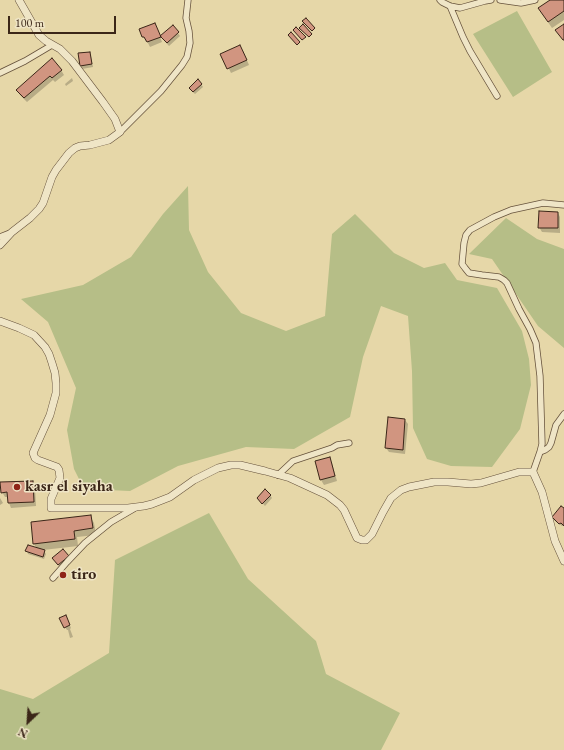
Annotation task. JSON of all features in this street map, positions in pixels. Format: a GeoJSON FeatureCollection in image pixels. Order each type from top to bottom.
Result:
{"type":"FeatureCollection","features":[{"type":"Feature","properties":{"kind":"street"},"geometry":{"type":"LineString","coordinates":[[19,0],[40,35],[46,41],[60,49],[72,61],[115,119],[120,132]]}},
{"type":"Feature","properties":{"kind":"street"},"geometry":{"type":"LineString","coordinates":[[0,245],[12,232],[39,209],[43,203],[52,177],[69,153],[80,146],[109,140],[120,132],[161,91],[182,65],[187,56],[190,43],[186,18],[188,0]]}},
{"type":"Feature","properties":{"kind":"street"},"geometry":{"type":"LineString","coordinates":[[440,0],[450,6],[460,8],[492,0]]}},
{"type":"Feature","properties":{"kind":"street"},"geometry":{"type":"LineString","coordinates":[[500,0],[521,3],[535,0]]}},
{"type":"Feature","properties":{"kind":"street"},"geometry":{"type":"LineString","coordinates":[[450,6],[470,51],[497,96]]}},
{"type":"Feature","properties":{"kind":"street"},"geometry":{"type":"LineString","coordinates":[[0,73],[25,61],[52,45]]}},
{"type":"Feature","properties":{"kind":"street"},"geometry":{"type":"LineString","coordinates":[[564,205],[543,203],[511,210],[494,217],[470,230],[466,235],[462,257],[462,264],[469,272],[499,277],[507,283],[536,342],[540,383],[542,444],[533,472],[542,492],[555,541],[564,561]]}},
{"type":"Feature","properties":{"kind":"street"},"geometry":{"type":"LineString","coordinates":[[0,237],[12,232]]}},
{"type":"Feature","properties":{"kind":"street"},"geometry":{"type":"LineString","coordinates":[[0,321],[34,335],[40,340],[49,354],[54,368],[56,393],[50,415],[33,453],[35,458],[38,460],[57,467],[59,470],[60,478],[51,499],[51,508],[128,508],[152,504],[170,497],[200,477],[218,468],[232,465],[248,467],[290,478],[327,495],[344,510],[357,538],[359,540],[366,540],[372,534],[391,498],[401,490],[434,482],[471,484],[481,483],[519,472],[533,472]]}},
{"type":"Feature","properties":{"kind":"street"},"geometry":{"type":"LineString","coordinates":[[540,452],[545,450],[551,444],[556,425],[564,414]]}},
{"type":"Feature","properties":{"kind":"street"},"geometry":{"type":"LineString","coordinates":[[278,475],[293,461],[337,445],[349,443]]}},
{"type":"Feature","properties":{"kind":"street"},"geometry":{"type":"LineString","coordinates":[[53,578],[85,543],[111,522],[137,507]]}},
{"type":"Feature","properties":{"kind":"green space"},"geometry":{"type":"Polygon","coordinates":[[[517,11],[552,72],[513,97],[473,34],[517,11]]]}},
{"type":"Feature","properties":{"kind":"green space"},"geometry":{"type":"Polygon","coordinates":[[[188,186],[189,230],[208,272],[241,313],[286,331],[325,316],[332,234],[355,214],[394,253],[424,268],[445,263],[457,280],[497,288],[522,331],[529,359],[531,385],[520,429],[492,467],[451,466],[427,459],[413,428],[412,371],[408,316],[381,306],[363,357],[350,417],[294,449],[246,447],[178,466],[130,491],[84,489],[74,469],[67,430],[76,388],[48,322],[21,299],[83,285],[131,257],[163,214],[188,186]]]}},
{"type":"Feature","properties":{"kind":"green space"},"geometry":{"type":"Polygon","coordinates":[[[506,218],[537,239],[564,249],[564,348],[538,326],[492,259],[469,254],[506,218]]]}},
{"type":"Feature","properties":{"kind":"green space"},"geometry":{"type":"Polygon","coordinates":[[[209,513],[248,579],[316,641],[326,674],[400,713],[381,750],[0,750],[0,689],[33,699],[109,653],[115,560],[209,513]]]}},
{"type":"Feature","properties":{"kind":"building"},"geometry":{"type":"Polygon","coordinates":[[[550,0],[564,0],[564,11],[548,22],[538,8],[550,0]]]}},
{"type":"Feature","properties":{"kind":"building"},"geometry":{"type":"Polygon","coordinates":[[[306,18],[315,28],[312,31],[302,21],[306,18]]]}},
{"type":"Feature","properties":{"kind":"building"},"geometry":{"type":"Polygon","coordinates":[[[155,23],[161,37],[147,42],[144,37],[142,37],[139,29],[155,23]]]}},
{"type":"Feature","properties":{"kind":"building"},"geometry":{"type":"Polygon","coordinates":[[[303,24],[312,34],[309,37],[299,28],[303,24]]]}},
{"type":"Feature","properties":{"kind":"building"},"geometry":{"type":"Polygon","coordinates":[[[564,24],[564,40],[563,40],[555,30],[564,24]]]}},
{"type":"Feature","properties":{"kind":"building"},"geometry":{"type":"Polygon","coordinates":[[[173,25],[179,32],[167,43],[160,36],[173,25]]]}},
{"type":"Feature","properties":{"kind":"building"},"geometry":{"type":"Polygon","coordinates":[[[296,27],[306,37],[302,40],[293,30],[296,27]]]}},
{"type":"Feature","properties":{"kind":"building"},"geometry":{"type":"Polygon","coordinates":[[[291,32],[300,42],[297,45],[288,35],[291,32]]]}},
{"type":"Feature","properties":{"kind":"building"},"geometry":{"type":"Polygon","coordinates":[[[240,45],[247,60],[227,69],[220,54],[240,45]]]}},
{"type":"Feature","properties":{"kind":"building"},"geometry":{"type":"Polygon","coordinates":[[[90,52],[92,64],[80,66],[78,53],[90,52]]]}},
{"type":"Feature","properties":{"kind":"building"},"geometry":{"type":"Polygon","coordinates":[[[52,58],[62,70],[52,78],[50,76],[24,98],[16,90],[52,58]]]}},
{"type":"Feature","properties":{"kind":"building"},"geometry":{"type":"Polygon","coordinates":[[[198,79],[202,84],[193,92],[189,88],[198,79]]]}},
{"type":"Feature","properties":{"kind":"building"},"geometry":{"type":"Polygon","coordinates":[[[539,211],[558,212],[558,228],[538,228],[539,211]]]}},
{"type":"Feature","properties":{"kind":"building"},"geometry":{"type":"Polygon","coordinates":[[[388,417],[405,419],[403,450],[385,448],[388,417]]]}},
{"type":"Feature","properties":{"kind":"building"},"geometry":{"type":"Polygon","coordinates":[[[330,457],[335,476],[320,480],[315,461],[330,457]]]}},
{"type":"Feature","properties":{"kind":"building","name":"kasr el siyaha"},"geometry":{"type":"Polygon","coordinates":[[[33,481],[34,502],[8,503],[7,492],[1,493],[0,482],[33,481]]]}},
{"type":"Feature","properties":{"kind":"building"},"geometry":{"type":"Polygon","coordinates":[[[265,489],[271,495],[262,504],[257,498],[265,489]]]}},
{"type":"Feature","properties":{"kind":"building"},"geometry":{"type":"Polygon","coordinates":[[[561,506],[564,508],[564,526],[561,523],[559,524],[552,517],[561,506]]]}},
{"type":"Feature","properties":{"kind":"building"},"geometry":{"type":"Polygon","coordinates":[[[91,515],[93,528],[74,531],[75,539],[33,544],[31,522],[91,515]]]}},
{"type":"Feature","properties":{"kind":"building"},"geometry":{"type":"Polygon","coordinates":[[[28,545],[45,550],[43,557],[25,551],[28,545]]]}},
{"type":"Feature","properties":{"kind":"building"},"geometry":{"type":"Polygon","coordinates":[[[63,549],[69,556],[58,565],[52,558],[63,549]]]}},
{"type":"Feature","properties":{"kind":"building"},"geometry":{"type":"Polygon","coordinates":[[[66,615],[70,625],[64,628],[59,618],[66,615]]]}},
{"type":"Feature","properties":{"kind":"place","name":"kasr el siyaha"},"geometry":{"type":"Point","coordinates":[17,487]}},
{"type":"Feature","properties":{"kind":"place","name":"tiro"},"geometry":{"type":"Point","coordinates":[63,575]}}]}
